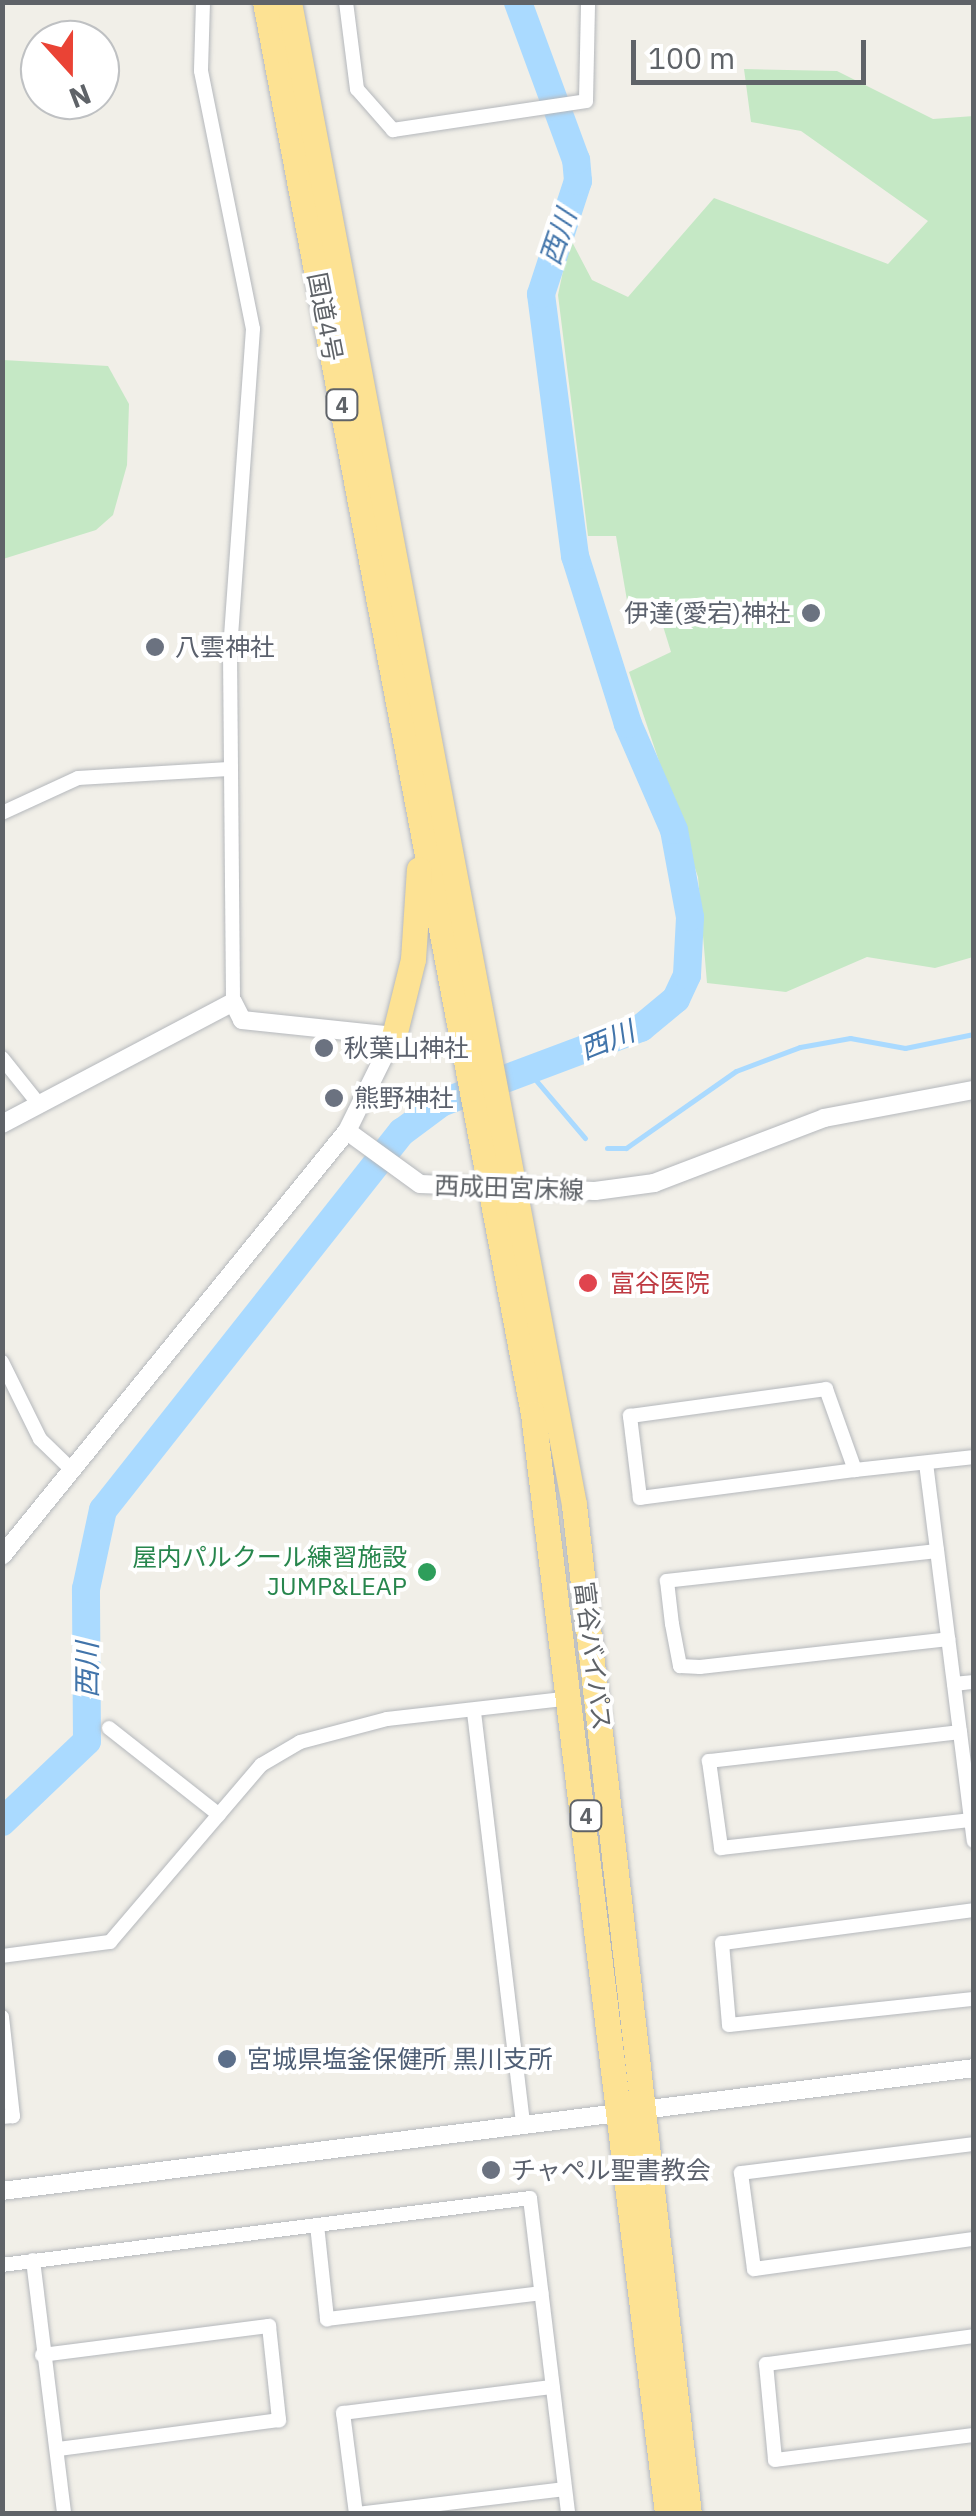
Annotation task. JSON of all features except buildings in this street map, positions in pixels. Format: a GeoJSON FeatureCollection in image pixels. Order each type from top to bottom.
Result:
{"type":"FeatureCollection","features":[{"type":"Feature","properties":{"kind":"highway","name":"国道4号"},"geometry":{"type":"LineString","coordinates":[[265,2],[432,807]]}},
{"type":"Feature","properties":{"kind":"highway","name":"国道4号"},"geometry":{"type":"LineString","coordinates":[[289,2],[432,807]]}},
{"type":"Feature","properties":{"kind":"highway"},"geometry":{"type":"LineString","coordinates":[[394,1036],[419,910],[432,807]]}},
{"type":"Feature","properties":{"kind":"highway","name":"富谷バイパス"},"geometry":{"type":"LineString","coordinates":[[432,807],[492,1062],[574,1505],[666,2514]]}},
{"type":"Feature","properties":{"kind":"highway","name":"富谷バイパス"},"geometry":{"type":"LineString","coordinates":[[432,807],[467,1077],[490,1188],[572,1698],[689,2514]]}},
{"type":"Feature","properties":{"kind":"street"},"geometry":{"type":"LineString","coordinates":[[2,1556],[354,1137],[394,1036],[242,1020],[234,1002],[229,770],[252,329],[200,72],[202,2]]}},
{"type":"Feature","properties":{"kind":"street"},"geometry":{"type":"LineString","coordinates":[[346,2],[357,89],[376,120],[394,130],[586,101],[588,2]]}},
{"type":"Feature","properties":{"kind":"street"},"geometry":{"type":"LineString","coordinates":[[2,812],[78,778],[229,770]]}},
{"type":"Feature","properties":{"kind":"street"},"geometry":{"type":"LineString","coordinates":[[2,1124],[234,1002]]}},
{"type":"Feature","properties":{"kind":"street"},"geometry":{"type":"LineString","coordinates":[[2,1058],[38,1103]]}},
{"type":"Feature","properties":{"kind":"street","name":"西成田宮床線"},"geometry":{"type":"LineString","coordinates":[[354,1137],[402,1177],[490,1188],[654,1183],[824,1118],[974,1090]]}},
{"type":"Feature","properties":{"kind":"street"},"geometry":{"type":"LineString","coordinates":[[2,1362],[40,1439],[73,1471]]}},
{"type":"Feature","properties":{"kind":"street"},"geometry":{"type":"LineString","coordinates":[[855,1470],[826,1389],[630,1416],[640,1498],[974,1457]]}},
{"type":"Feature","properties":{"kind":"street"},"geometry":{"type":"LineString","coordinates":[[926,1463],[974,1841]]}},
{"type":"Feature","properties":{"kind":"street"},"geometry":{"type":"LineString","coordinates":[[938,1550],[668,1581],[672,1624],[680,1666],[690,1667],[948,1639]]}},
{"type":"Feature","properties":{"kind":"street"},"geometry":{"type":"LineString","coordinates":[[954,1684],[974,1682]]}},
{"type":"Feature","properties":{"kind":"street"},"geometry":{"type":"LineString","coordinates":[[2,1956],[110,1942],[261,1765],[300,1742],[386,1719],[572,1698]]}},
{"type":"Feature","properties":{"kind":"street"},"geometry":{"type":"LineString","coordinates":[[474,1712],[523,2125]]}},
{"type":"Feature","properties":{"kind":"street"},"geometry":{"type":"LineString","coordinates":[[110,1728],[219,1815]]}},
{"type":"Feature","properties":{"kind":"street"},"geometry":{"type":"LineString","coordinates":[[960,1732],[709,1761],[721,1848],[971,1820]]}},
{"type":"Feature","properties":{"kind":"street"},"geometry":{"type":"LineString","coordinates":[[974,1910],[722,1942],[729,2025],[974,1999]]}},
{"type":"Feature","properties":{"kind":"street"},"geometry":{"type":"LineString","coordinates":[[2,2017],[13,2116],[2,2117]]}},
{"type":"Feature","properties":{"kind":"street"},"geometry":{"type":"LineString","coordinates":[[2,2191],[974,2068]]}},
{"type":"Feature","properties":{"kind":"street"},"geometry":{"type":"LineString","coordinates":[[974,2144],[742,2173],[754,2269],[974,2239]]}},
{"type":"Feature","properties":{"kind":"street"},"geometry":{"type":"LineString","coordinates":[[2,2264],[530,2198],[568,2514]]}},
{"type":"Feature","properties":{"kind":"street"},"geometry":{"type":"LineString","coordinates":[[317,2225],[327,2320],[541,2293]]}},
{"type":"Feature","properties":{"kind":"street"},"geometry":{"type":"LineString","coordinates":[[34,2260],[42,2355],[64,2514]]}},
{"type":"Feature","properties":{"kind":"street"},"geometry":{"type":"LineString","coordinates":[[42,2355],[269,2326],[279,2420],[58,2449]]}},
{"type":"Feature","properties":{"kind":"street"},"geometry":{"type":"LineString","coordinates":[[974,2336],[766,2364],[776,2460],[974,2435]]}},
{"type":"Feature","properties":{"kind":"street"},"geometry":{"type":"LineString","coordinates":[[552,2387],[343,2413],[356,2514],[565,2488]]}},
{"type":"Feature","properties":{"kind":"green space"},"geometry":{"type":"Polygon","coordinates":[[[744,69],[837,71],[933,119],[974,116],[973,957],[935,968],[867,957],[786,992],[707,983],[698,877],[629,672],[671,652],[658,610],[630,618],[616,536],[588,536],[558,295],[570,238],[592,280],[628,297],[714,198],[888,264],[928,221],[801,131],[751,122],[744,69]]]}},
{"type":"Feature","properties":{"kind":"green space"},"geometry":{"type":"Polygon","coordinates":[[[3,360],[108,366],[129,404],[127,465],[113,515],[96,530],[3,559],[3,360]]]}},
{"type":"Feature","properties":{"kind":"waterway","name":"西川"},"geometry":{"type":"LineString","coordinates":[[2,1822],[87,1741],[86,1589],[103,1510],[402,1132],[441,1103],[641,1028],[676,999],[687,975],[690,917],[674,830],[628,724],[575,556],[541,294],[578,181],[576,160],[518,2]]}},
{"type":"Feature","properties":{"kind":"waterway"},"geometry":{"type":"LineString","coordinates":[[607,1148],[626,1148],[736,1071],[800,1047],[850,1038],[905,1048],[974,1034]]}},
{"type":"Feature","properties":{"kind":"waterway"},"geometry":{"type":"LineString","coordinates":[[528,1071],[585,1138]]}},
{"type":"Feature","properties":{"kind":"place","name":"伊達(愛宕)神社"},"geometry":{"type":"Point","coordinates":[811,613]}},
{"type":"Feature","properties":{"kind":"place","name":"八雲神社"},"geometry":{"type":"Point","coordinates":[155,647]}},
{"type":"Feature","properties":{"kind":"place","name":"秋葉山神社"},"geometry":{"type":"Point","coordinates":[324,1048]}},
{"type":"Feature","properties":{"kind":"place","name":"熊野神社"},"geometry":{"type":"Point","coordinates":[334,1098]}},
{"type":"Feature","properties":{"kind":"place","name":"富谷医院"},"geometry":{"type":"Point","coordinates":[588,1283]}},
{"type":"Feature","properties":{"kind":"place","name":"屋内パルクール練習施設 JUMP&LEAP"},"geometry":{"type":"Point","coordinates":[427,1572]}},
{"type":"Feature","properties":{"kind":"place","name":"宮城県塩釜保健所 黒川支所"},"geometry":{"type":"Point","coordinates":[227,2059]}},
{"type":"Feature","properties":{"kind":"place","name":"チャペル聖書教会"},"geometry":{"type":"Point","coordinates":[491,2170]}}]}
